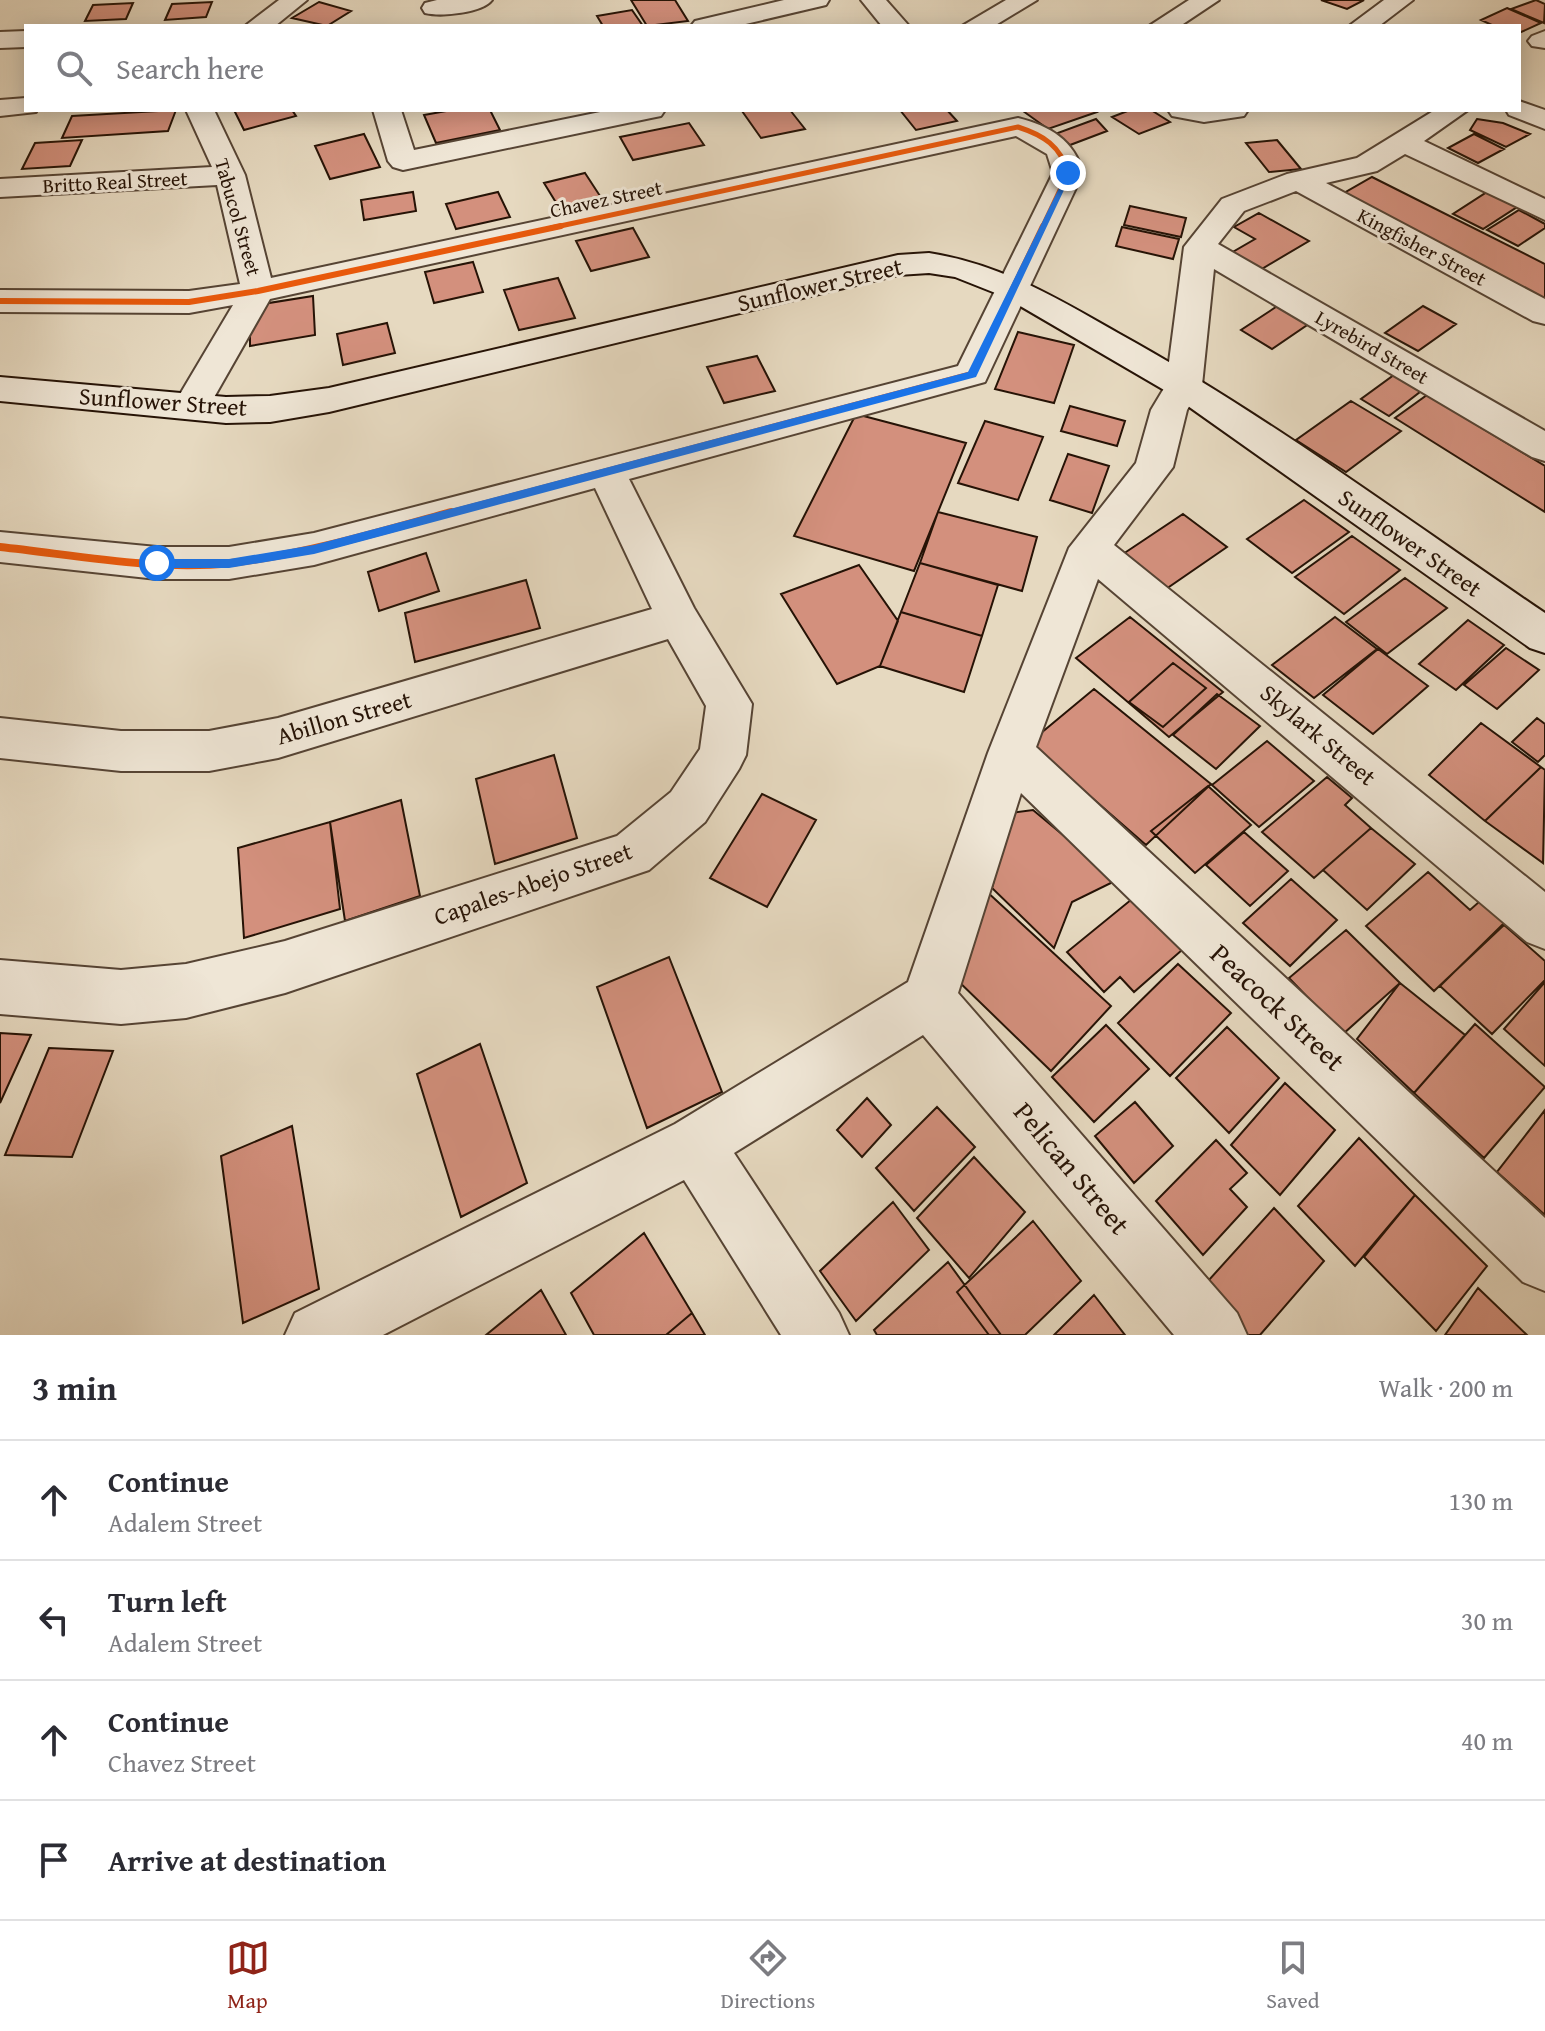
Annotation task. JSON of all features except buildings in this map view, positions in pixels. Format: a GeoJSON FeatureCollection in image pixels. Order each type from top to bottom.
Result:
{"type":"FeatureCollection","features":[{"type":"Feature","properties":{"kind":"street"},"geometry":{"type":"LineString","coordinates":[[261,24],[295,0]]}},
{"type":"Feature","properties":{"kind":"street"},"geometry":{"type":"LineString","coordinates":[[413,24],[438,4],[480,0]]}},
{"type":"Feature","properties":{"kind":"street"},"geometry":{"type":"LineString","coordinates":[[713,24],[817,0]]}},
{"type":"Feature","properties":{"kind":"street"},"geometry":{"type":"LineString","coordinates":[[873,0],[894,24]]}},
{"type":"Feature","properties":{"kind":"street"},"geometry":{"type":"LineString","coordinates":[[1165,24],[1207,0]]}},
{"type":"Feature","properties":{"kind":"street"},"geometry":{"type":"LineString","coordinates":[[1365,24],[1401,0]]}},
{"type":"Feature","properties":{"kind":"street"},"geometry":{"type":"LineString","coordinates":[[981,24],[1026,8]]}},
{"type":"Feature","properties":{"kind":"street"},"geometry":{"type":"LineString","coordinates":[[0,40],[24,39]]}},
{"type":"Feature","properties":{"kind":"street"},"geometry":{"type":"LineString","coordinates":[[0,108],[24,106]]}},
{"type":"Feature","properties":{"kind":"street"},"geometry":{"type":"LineString","coordinates":[[1521,110],[1545,121]]}},
{"type":"Feature","properties":{"kind":"street","name":"Tabucol Street"},"geometry":{"type":"LineString","coordinates":[[191,406],[258,291],[230,175],[201,112]]}},
{"type":"Feature","properties":{"kind":"street"},"geometry":{"type":"LineString","coordinates":[[388,112],[403,161],[641,112]]}},
{"type":"Feature","properties":{"kind":"street"},"geometry":{"type":"LineString","coordinates":[[1193,112],[1219,112]]}},
{"type":"Feature","properties":{"kind":"street"},"geometry":{"type":"LineString","coordinates":[[354,1327],[695,1144],[929,1000],[1011,753],[1089,548],[1154,467],[1169,410],[1184,385],[1200,247],[1233,205],[1298,180],[1367,165],[1451,112]]}},
{"type":"Feature","properties":{"kind":"street","name":"Chavez Street"},"geometry":{"type":"LineString","coordinates":[[0,301],[189,302],[258,291],[1006,119],[1041,134],[1054,144],[1065,157],[1068,173],[1015,289]]}},
{"type":"Feature","properties":{"kind":"street"},"geometry":{"type":"LineString","coordinates":[[1405,143],[1545,211]]}},
{"type":"Feature","properties":{"kind":"street","name":"Britto Real Street"},"geometry":{"type":"LineString","coordinates":[[0,188],[230,175]]}},
{"type":"Feature","properties":{"kind":"street","name":"Kingfisher Street"},"geometry":{"type":"LineString","coordinates":[[1298,180],[1545,313]]}},
{"type":"Feature","properties":{"kind":"street","name":"Lyrebird Street"},"geometry":{"type":"LineString","coordinates":[[1200,247],[1545,448]]}},
{"type":"Feature","properties":{"kind":"street","name":"Sunflower Street"},"geometry":{"type":"LineString","coordinates":[[0,389],[191,406],[270,409],[329,400],[898,265],[929,263],[962,268],[1015,289],[1184,385],[1545,636]]}},
{"type":"Feature","properties":{"kind":"street"},"geometry":{"type":"LineString","coordinates":[[0,547],[157,563],[229,563],[314,549],[607,474],[972,374],[1015,289]]}},
{"type":"Feature","properties":{"kind":"street","name":"Capales-Abejo Street"},"geometry":{"type":"LineString","coordinates":[[0,987],[121,997],[186,991],[285,967],[632,854],[688,807],[723,755],[729,704],[678,619],[607,474]]}},
{"type":"Feature","properties":{"kind":"street","name":"Skylark Street"},"geometry":{"type":"LineString","coordinates":[[1089,548],[1545,924]]}},
{"type":"Feature","properties":{"kind":"street","name":"Abillon Street"},"geometry":{"type":"LineString","coordinates":[[0,738],[121,751],[209,751],[278,738],[678,619]]}},
{"type":"Feature","properties":{"kind":"street","name":"Peacock Street"},"geometry":{"type":"LineString","coordinates":[[1011,753],[1545,1260]]}},
{"type":"Feature","properties":{"kind":"street","name":"Pelican Street"},"geometry":{"type":"LineString","coordinates":[[929,1000],[1215,1335]]}},
{"type":"Feature","properties":{"kind":"street"},"geometry":{"type":"LineString","coordinates":[[695,1144],[817,1335]]}},
{"type":"Feature","properties":{"kind":"cycle path"},"geometry":{"type":"LineString","coordinates":[[0,301],[189,302],[258,291],[1018,127],[1051,142],[1062,155],[1068,173],[972,374],[314,549],[229,563],[157,563],[0,547]]}},
{"type":"Feature","properties":{"kind":"route"},"geometry":{"type":"LineString","coordinates":[[157,563],[229,563],[314,549],[607,474],[972,374],[1068,173]]}}]}
